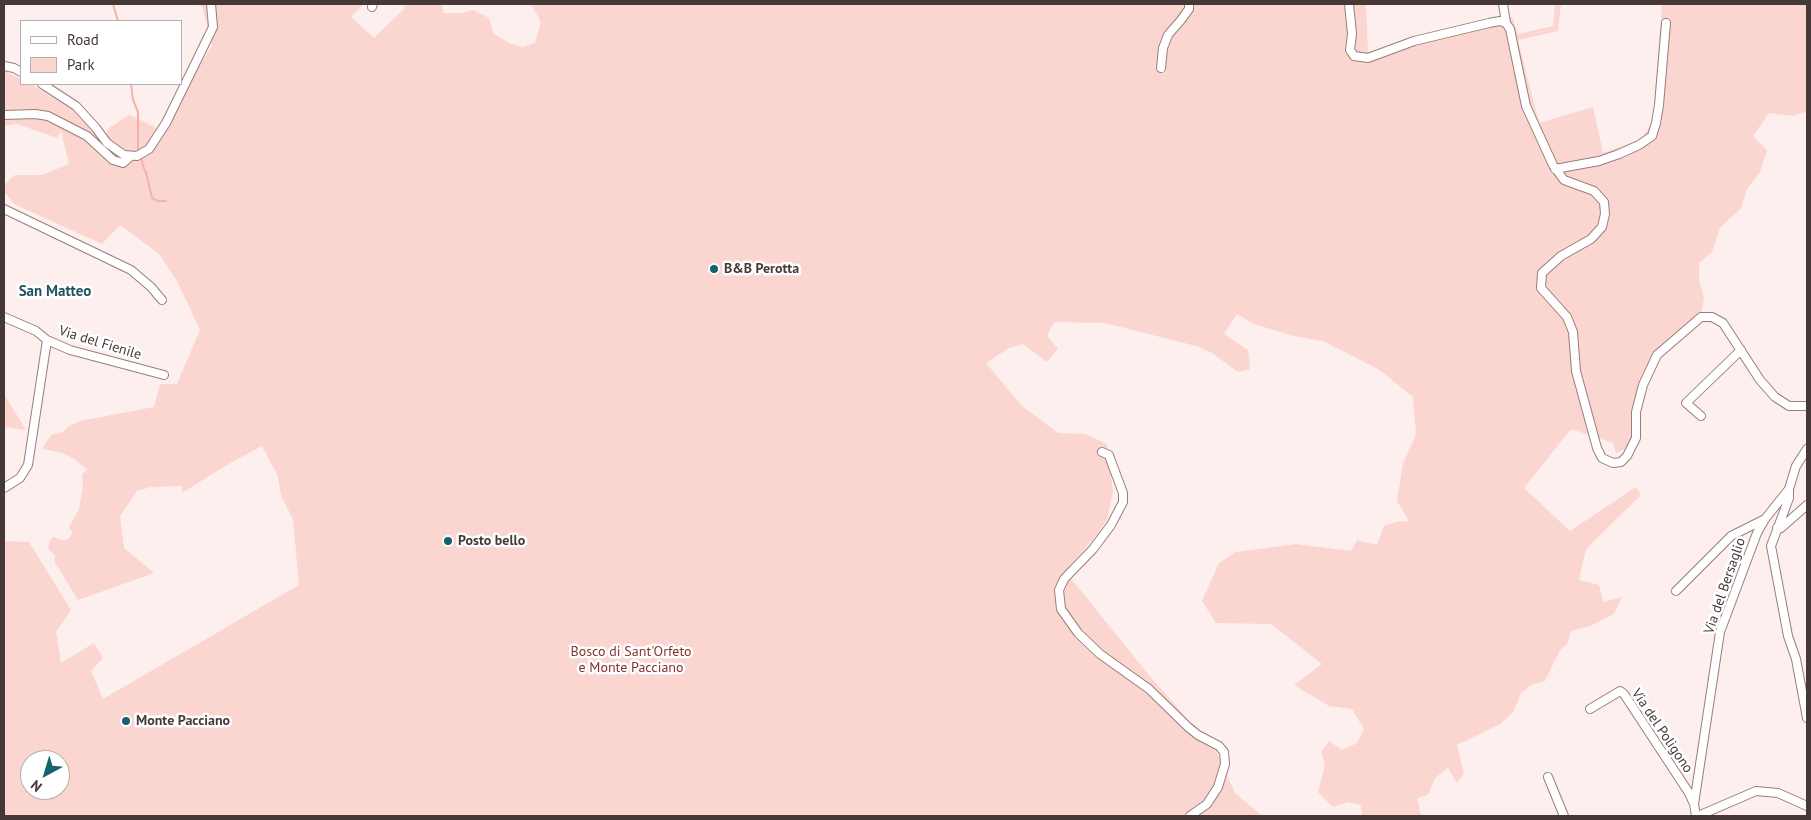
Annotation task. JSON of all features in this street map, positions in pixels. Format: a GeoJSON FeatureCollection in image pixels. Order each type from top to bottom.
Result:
{"type":"FeatureCollection","features":[{"type":"Feature","properties":{"kind":"street"},"geometry":{"type":"LineString","coordinates":[[44,85],[76,106],[108,144],[124,155],[137,156],[149,149],[166,123],[212,26],[211,4]]}},
{"type":"Feature","properties":{"kind":"street"},"geometry":{"type":"LineString","coordinates":[[1161,68],[1163,48],[1168,35],[1189,9],[1189,4]]}},
{"type":"Feature","properties":{"kind":"street"},"geometry":{"type":"LineString","coordinates":[[1349,4],[1352,34],[1350,50],[1354,56],[1368,58],[1386,53],[1414,41],[1489,23],[1500,21],[1506,23]]}},
{"type":"Feature","properties":{"kind":"street"},"geometry":{"type":"LineString","coordinates":[[1503,4],[1526,106],[1539,138],[1555,169],[1564,180],[1594,191],[1604,202],[1605,214],[1602,227],[1591,239],[1561,256],[1542,273],[1541,288],[1567,317],[1573,332],[1576,371],[1597,448],[1602,458],[1613,463],[1621,462],[1627,456],[1636,438],[1636,412],[1643,385],[1657,355],[1701,317],[1712,317],[1722,323],[1760,380],[1775,397],[1789,406],[1807,406]]}},
{"type":"Feature","properties":{"kind":"street"},"geometry":{"type":"LineString","coordinates":[[1555,169],[1599,161],[1620,154],[1652,136],[1659,105],[1666,23]]}},
{"type":"Feature","properties":{"kind":"street"},"geometry":{"type":"LineString","coordinates":[[4,66],[20,72]]}},
{"type":"Feature","properties":{"kind":"street"},"geometry":{"type":"LineString","coordinates":[[4,115],[36,114],[48,116],[87,136],[113,160],[123,163],[131,156]]}},
{"type":"Feature","properties":{"kind":"street"},"geometry":{"type":"LineString","coordinates":[[4,209],[131,270],[151,287],[162,300]]}},
{"type":"Feature","properties":{"kind":"street","name":"Via del Fienile"},"geometry":{"type":"LineString","coordinates":[[4,317],[36,330],[47,340],[70,350],[164,375]]}},
{"type":"Feature","properties":{"kind":"street"},"geometry":{"type":"LineString","coordinates":[[4,488],[20,478],[28,465],[47,340]]}},
{"type":"Feature","properties":{"kind":"street"},"geometry":{"type":"LineString","coordinates":[[1701,416],[1686,403],[1741,350]]}},
{"type":"Feature","properties":{"kind":"street","name":"Via del Bersaglio"},"geometry":{"type":"LineString","coordinates":[[1694,804],[1720,632],[1757,533],[1765,519],[1789,489],[1796,466],[1807,449]]}},
{"type":"Feature","properties":{"kind":"street"},"geometry":{"type":"LineString","coordinates":[[1102,452],[1109,455],[1123,493],[1123,502],[1111,525],[1093,549],[1064,579],[1059,590],[1061,608],[1078,633],[1100,654],[1149,689],[1188,727],[1198,735],[1219,746],[1224,752],[1225,764],[1218,787],[1207,804],[1190,816]]}},
{"type":"Feature","properties":{"kind":"street"},"geometry":{"type":"LineString","coordinates":[[1789,489],[1789,498],[1771,546],[1772,562],[1788,636],[1796,660],[1807,718]]}},
{"type":"Feature","properties":{"kind":"street"},"geometry":{"type":"LineString","coordinates":[[1777,528],[1781,528],[1807,505]]}},
{"type":"Feature","properties":{"kind":"street"},"geometry":{"type":"LineString","coordinates":[[1676,591],[1730,536],[1765,519]]}},
{"type":"Feature","properties":{"kind":"street","name":"Via del Poligono"},"geometry":{"type":"LineString","coordinates":[[1590,709],[1620,691],[1624,694],[1689,793],[1698,816]]}},
{"type":"Feature","properties":{"kind":"street"},"geometry":{"type":"LineString","coordinates":[[1548,777],[1564,816]]}},
{"type":"Feature","properties":{"kind":"street"},"geometry":{"type":"LineString","coordinates":[[1698,816],[1756,791],[1778,793],[1807,806]]}},
{"type":"Feature","properties":{"kind":"green space","name":"Bosco di Sant'Orfeto e Monte Pacciano"},"geometry":{"type":"Polygon","coordinates":[[[188,4],[364,4],[351,17],[374,38],[404,9],[405,4],[441,4],[444,13],[462,13],[473,10],[489,18],[494,34],[509,43],[523,47],[535,43],[541,22],[531,4],[1366,4],[1368,52],[1512,17],[1518,34],[1553,26],[1555,4],[1561,4],[1558,31],[1518,40],[1539,123],[1593,107],[1603,153],[1641,139],[1653,122],[1662,4],[1807,4],[1807,111],[1793,116],[1769,113],[1753,136],[1767,150],[1760,172],[1747,189],[1741,208],[1720,228],[1712,252],[1699,263],[1699,280],[1704,297],[1701,317],[1657,355],[1643,385],[1636,438],[1628,448],[1616,453],[1613,443],[1571,429],[1524,488],[1570,531],[1636,487],[1641,495],[1586,549],[1579,580],[1599,585],[1603,602],[1622,597],[1614,614],[1590,626],[1571,631],[1567,644],[1560,650],[1545,681],[1531,685],[1521,693],[1514,711],[1500,724],[1457,745],[1464,774],[1457,783],[1448,768],[1435,778],[1428,795],[1417,798],[1421,815],[1423,816],[1362,816],[1361,805],[1348,802],[1333,807],[1318,792],[1325,765],[1321,752],[1329,741],[1342,750],[1357,743],[1364,729],[1352,709],[1329,706],[1294,685],[1322,664],[1271,624],[1216,623],[1202,601],[1219,563],[1236,552],[1296,544],[1351,551],[1357,540],[1377,545],[1384,526],[1396,522],[1409,521],[1397,501],[1403,463],[1416,435],[1413,397],[1378,369],[1323,341],[1294,336],[1254,324],[1237,314],[1224,334],[1248,350],[1250,369],[1238,372],[1212,353],[1196,346],[1105,323],[1054,322],[1047,336],[1058,349],[1047,362],[1023,344],[1009,348],[986,363],[1021,405],[1058,433],[1085,434],[1107,444],[1113,492],[1107,520],[1095,537],[1065,571],[1148,674],[1216,751],[1235,793],[1262,816],[4,816],[4,541],[29,542],[71,610],[56,632],[61,663],[94,643],[103,658],[91,671],[103,699],[299,585],[293,519],[281,496],[278,476],[262,446],[182,493],[182,486],[151,487],[137,491],[120,516],[124,548],[154,573],[78,600],[54,561],[55,556],[48,548],[53,537],[67,540],[73,533],[69,527],[79,509],[83,487],[82,474],[88,470],[63,453],[42,449],[51,435],[63,432],[69,426],[80,421],[154,407],[160,384],[177,384],[200,330],[177,281],[159,254],[123,227],[120,225],[102,244],[14,204],[4,191],[4,185],[15,175],[42,175],[69,164],[61,131],[57,138],[17,124],[4,126],[4,71],[20,79],[20,85],[33,85],[73,110],[103,141],[109,128],[129,115],[164,132],[185,88],[212,46],[202,6],[188,4]]]}},
{"type":"Feature","properties":{"kind":"green space"},"geometry":{"type":"Polygon","coordinates":[[[4,394],[26,430],[4,427],[4,394]]]}},
{"type":"Feature","properties":{"kind":"waterway"},"geometry":{"type":"LineString","coordinates":[[113,4],[118,20]]}},
{"type":"Feature","properties":{"kind":"waterway"},"geometry":{"type":"LineString","coordinates":[[131,85],[133,100],[138,112],[138,150]]}},
{"type":"Feature","properties":{"kind":"waterway"},"geometry":{"type":"LineString","coordinates":[[141,157],[152,198],[158,201],[166,201]]}},
{"type":"Feature","properties":{"kind":"place","name":"B&B Perotta"},"geometry":{"type":"Point","coordinates":[714,269]}},
{"type":"Feature","properties":{"kind":"place","name":"Posto bello"},"geometry":{"type":"Point","coordinates":[448,541]}},
{"type":"Feature","properties":{"kind":"place","name":"Monte Pacciano"},"geometry":{"type":"Point","coordinates":[126,721]}},
{"type":"Feature","properties":{"kind":"district","name":"San Matteo"},"geometry":{"type":"Point","coordinates":[55,292]}}]}
